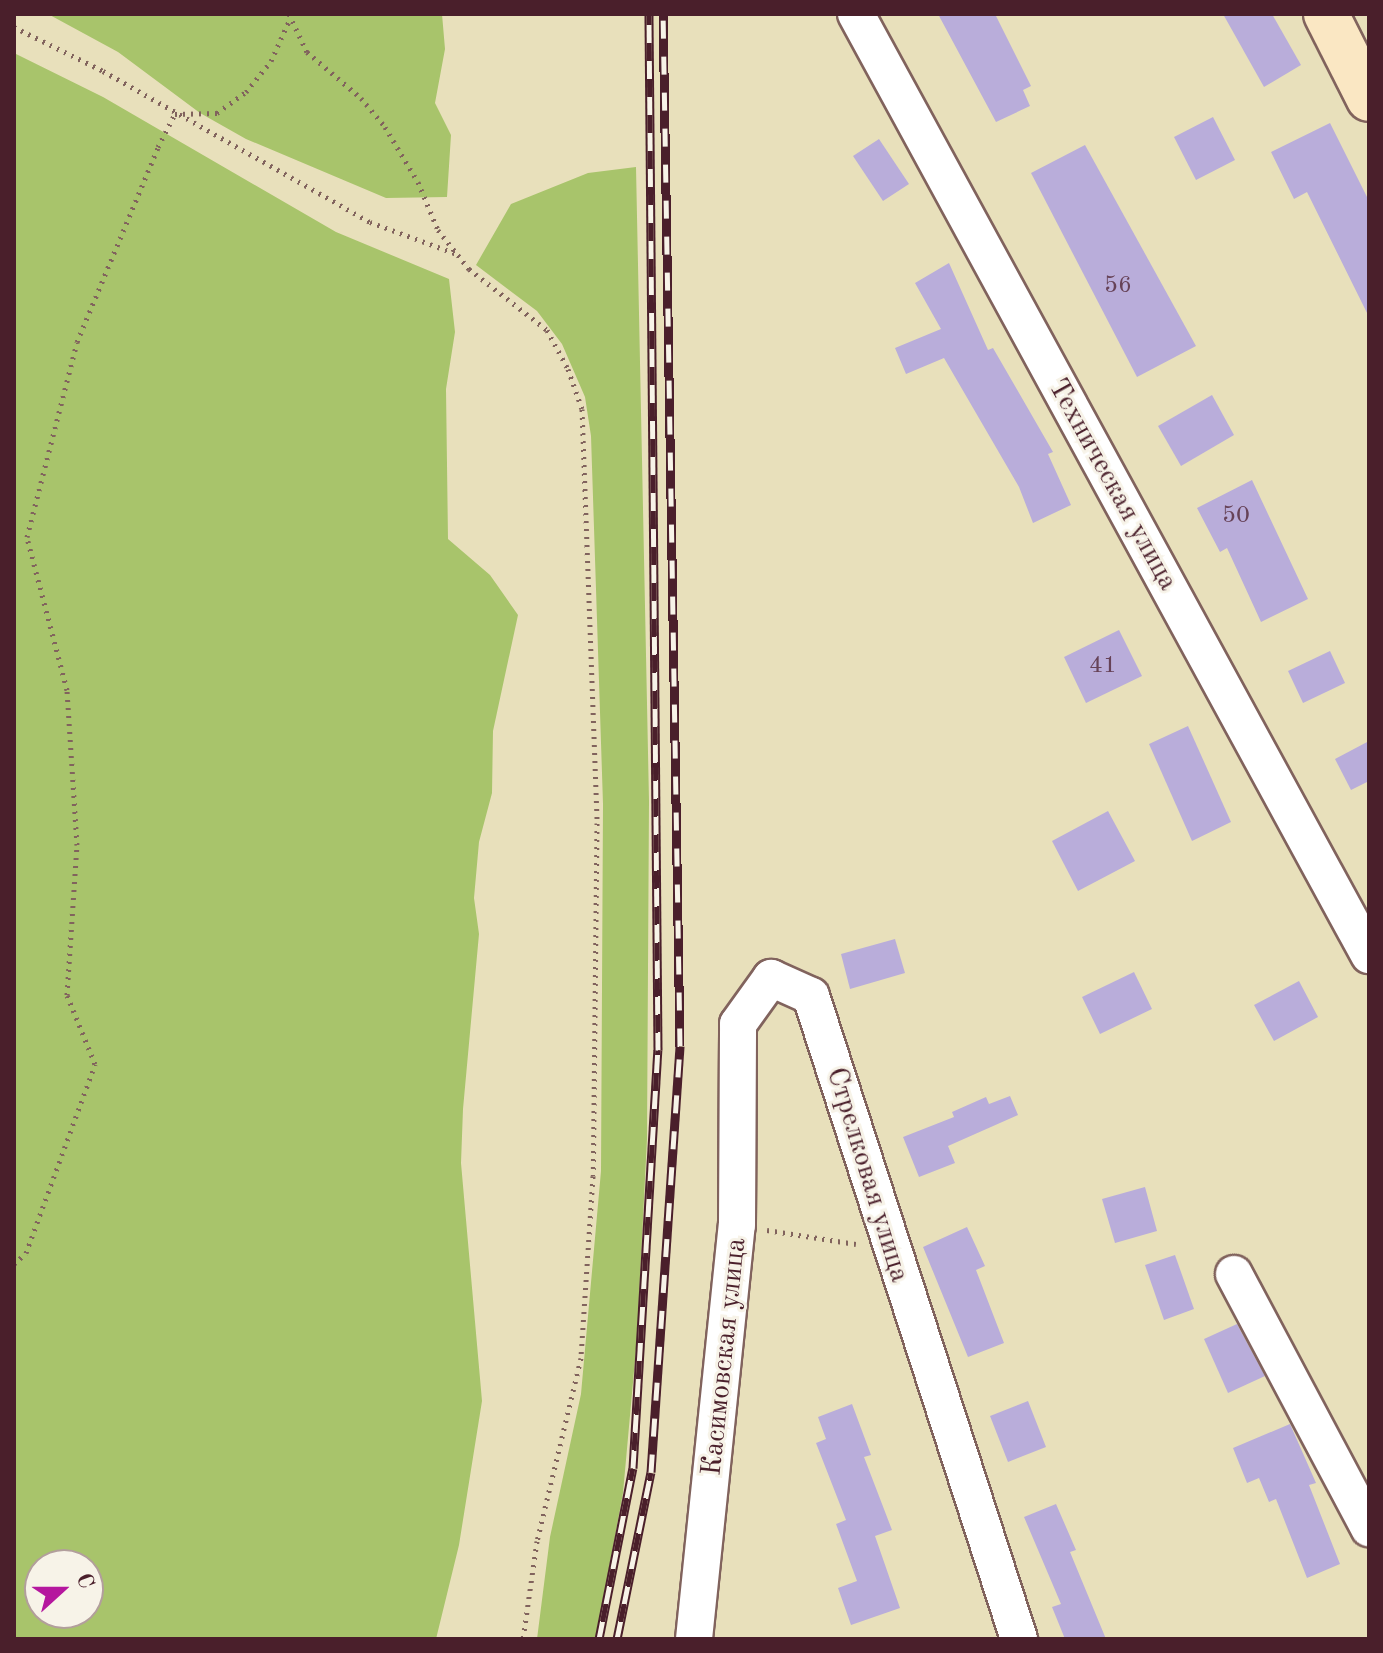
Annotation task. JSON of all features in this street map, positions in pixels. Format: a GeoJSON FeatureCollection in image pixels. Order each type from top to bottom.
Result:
{"type":"FeatureCollection","features":[{"type":"Feature","properties":{"kind":"street","name":"Техническая улица"},"geometry":{"type":"LineString","coordinates":[[856,14],[1369,955]]}},
{"type":"Feature","properties":{"kind":"street"},"geometry":{"type":"LineString","coordinates":[[1326,14],[1369,99]]}},
{"type":"Feature","properties":{"kind":"street","name":"Стрелковая улица"},"geometry":{"type":"LineString","coordinates":[[737,1225],[738,1024],[771,978],[811,996],[889,1249],[1019,1639]]}},
{"type":"Feature","properties":{"kind":"street","name":"Касимовская улица"},"geometry":{"type":"LineString","coordinates":[[694,1639],[737,1225]]}},
{"type":"Feature","properties":{"kind":"street"},"geometry":{"type":"LineString","coordinates":[[1234,1274],[1369,1528]]}},
{"type":"Feature","properties":{"kind":"path"},"geometry":{"type":"LineString","coordinates":[[175,114],[217,113],[246,92],[271,61],[290,16]]}},
{"type":"Feature","properties":{"kind":"path"},"geometry":{"type":"LineString","coordinates":[[290,16],[307,52],[361,98],[385,127],[418,182],[438,230],[469,269],[547,330],[568,369],[582,409],[597,823],[593,1176],[581,1358],[537,1541],[523,1639]]}},
{"type":"Feature","properties":{"kind":"path"},"geometry":{"type":"LineString","coordinates":[[14,27],[370,222],[459,255]]}},
{"type":"Feature","properties":{"kind":"path"},"geometry":{"type":"LineString","coordinates":[[14,1264],[26,1253],[95,1064],[67,995],[77,845],[67,690],[27,537],[77,342],[175,114]]}},
{"type":"Feature","properties":{"kind":"path","name":"Касимовская улица"},"geometry":{"type":"LineString","coordinates":[[737,1225],[889,1249]]}},
{"type":"Feature","properties":{"kind":"green space"},"geometry":{"type":"Polygon","coordinates":[[[48,14],[442,14],[445,49],[435,103],[451,135],[447,197],[386,198],[246,139],[200,113],[118,52],[48,14]]]}},
{"type":"Feature","properties":{"kind":"green space"},"geometry":{"type":"Polygon","coordinates":[[[14,53],[103,97],[336,232],[449,279],[455,332],[446,389],[448,539],[490,575],[518,615],[493,731],[492,793],[479,842],[474,898],[479,934],[463,1109],[461,1163],[482,1401],[459,1545],[436,1639],[14,1639],[14,53]]]}},
{"type":"Feature","properties":{"kind":"green space"},"geometry":{"type":"Polygon","coordinates":[[[636,167],[649,801],[647,1139],[637,1338],[623,1493],[596,1639],[537,1639],[550,1537],[581,1394],[601,1171],[603,804],[591,436],[585,397],[562,344],[537,311],[476,265],[511,204],[588,173],[636,167]]]}},
{"type":"Feature","properties":{"kind":"building"},"geometry":{"type":"Polygon","coordinates":[[[938,14],[995,14],[1031,86],[1023,90],[1030,106],[996,122],[938,14]]]}},
{"type":"Feature","properties":{"kind":"building"},"geometry":{"type":"Polygon","coordinates":[[[1223,14],[1272,14],[1301,65],[1264,87],[1223,14]]]}},
{"type":"Feature","properties":{"kind":"building"},"geometry":{"type":"Polygon","coordinates":[[[1213,117],[1235,160],[1196,180],[1174,137],[1213,117]]]}},
{"type":"Feature","properties":{"kind":"building"},"geometry":{"type":"Polygon","coordinates":[[[1330,123],[1369,201],[1369,317],[1307,192],[1294,199],[1271,152],[1330,123]]]}},
{"type":"Feature","properties":{"kind":"building"},"geometry":{"type":"Polygon","coordinates":[[[879,139],[909,184],[883,201],[853,156],[879,139]]]}},
{"type":"Feature","properties":{"kind":"building"},"geometry":{"type":"Polygon","coordinates":[[[1085,145],[1196,346],[1137,377],[1031,173],[1085,145]]]}},
{"type":"Feature","properties":{"kind":"building"},"geometry":{"type":"Polygon","coordinates":[[[949,263],[988,350],[993,348],[1053,452],[1048,454],[1071,505],[1033,523],[1019,487],[944,358],[906,374],[895,348],[941,329],[915,283],[949,263]]]}},
{"type":"Feature","properties":{"kind":"building"},"geometry":{"type":"Polygon","coordinates":[[[1212,395],[1234,435],[1181,466],[1158,426],[1212,395]]]}},
{"type":"Feature","properties":{"kind":"building"},"geometry":{"type":"Polygon","coordinates":[[[1252,480],[1308,599],[1261,622],[1227,548],[1220,552],[1197,508],[1252,480]]]}},
{"type":"Feature","properties":{"kind":"building"},"geometry":{"type":"Polygon","coordinates":[[[1119,630],[1142,676],[1086,703],[1064,657],[1119,630]]]}},
{"type":"Feature","properties":{"kind":"building"},"geometry":{"type":"Polygon","coordinates":[[[1330,651],[1345,683],[1303,703],[1288,671],[1330,651]]]}},
{"type":"Feature","properties":{"kind":"building"},"geometry":{"type":"Polygon","coordinates":[[[1188,726],[1231,822],[1192,841],[1149,744],[1188,726]]]}},
{"type":"Feature","properties":{"kind":"building"},"geometry":{"type":"Polygon","coordinates":[[[1369,741],[1369,781],[1351,790],[1335,759],[1369,741]]]}},
{"type":"Feature","properties":{"kind":"building"},"geometry":{"type":"Polygon","coordinates":[[[1108,811],[1135,861],[1078,891],[1052,841],[1108,811]]]}},
{"type":"Feature","properties":{"kind":"building"},"geometry":{"type":"Polygon","coordinates":[[[895,939],[905,973],[850,989],[841,954],[895,939]]]}},
{"type":"Feature","properties":{"kind":"building"},"geometry":{"type":"Polygon","coordinates":[[[1134,972],[1152,1009],[1100,1034],[1082,997],[1134,972]]]}},
{"type":"Feature","properties":{"kind":"building"},"geometry":{"type":"Polygon","coordinates":[[[1299,981],[1318,1017],[1274,1041],[1254,1005],[1299,981]]]}},
{"type":"Feature","properties":{"kind":"building"},"geometry":{"type":"Polygon","coordinates":[[[1010,1096],[1018,1115],[948,1146],[955,1163],[919,1177],[903,1137],[954,1117],[952,1112],[986,1097],[989,1104],[1010,1096]]]}},
{"type":"Feature","properties":{"kind":"building"},"geometry":{"type":"Polygon","coordinates":[[[1145,1187],[1157,1231],[1115,1243],[1102,1199],[1145,1187]]]}},
{"type":"Feature","properties":{"kind":"building"},"geometry":{"type":"Polygon","coordinates":[[[967,1227],[985,1266],[976,1270],[1004,1343],[968,1357],[923,1247],[967,1227]]]}},
{"type":"Feature","properties":{"kind":"building"},"geometry":{"type":"Polygon","coordinates":[[[1175,1255],[1194,1309],[1164,1320],[1145,1265],[1175,1255]]]}},
{"type":"Feature","properties":{"kind":"building"},"geometry":{"type":"Polygon","coordinates":[[[1237,1324],[1265,1376],[1228,1393],[1204,1339],[1237,1324]]]}},
{"type":"Feature","properties":{"kind":"building"},"geometry":{"type":"Polygon","coordinates":[[[1028,1401],[1046,1447],[1008,1462],[990,1416],[1028,1401]]]}},
{"type":"Feature","properties":{"kind":"building"},"geometry":{"type":"Polygon","coordinates":[[[852,1404],[871,1455],[864,1457],[892,1530],[875,1536],[900,1608],[851,1625],[838,1588],[857,1581],[836,1524],[846,1520],[816,1443],[826,1439],[818,1417],[852,1404]]]}},
{"type":"Feature","properties":{"kind":"building"},"geometry":{"type":"Polygon","coordinates":[[[1290,1424],[1316,1483],[1309,1485],[1340,1564],[1307,1578],[1276,1499],[1269,1502],[1259,1478],[1247,1483],[1233,1448],[1290,1424]]]}},
{"type":"Feature","properties":{"kind":"building"},"geometry":{"type":"Polygon","coordinates":[[[1056,1504],[1076,1550],[1070,1552],[1106,1639],[1065,1639],[1052,1607],[1061,1604],[1024,1517],[1056,1504]]]}},
{"type":"Feature","properties":{"kind":"railway"},"geometry":{"type":"LineString","coordinates":[[599,1639],[633,1468],[658,1050],[649,14]]}},
{"type":"Feature","properties":{"kind":"railway"},"geometry":{"type":"LineString","coordinates":[[617,1639],[651,1472],[680,1046],[663,14]]}}]}
